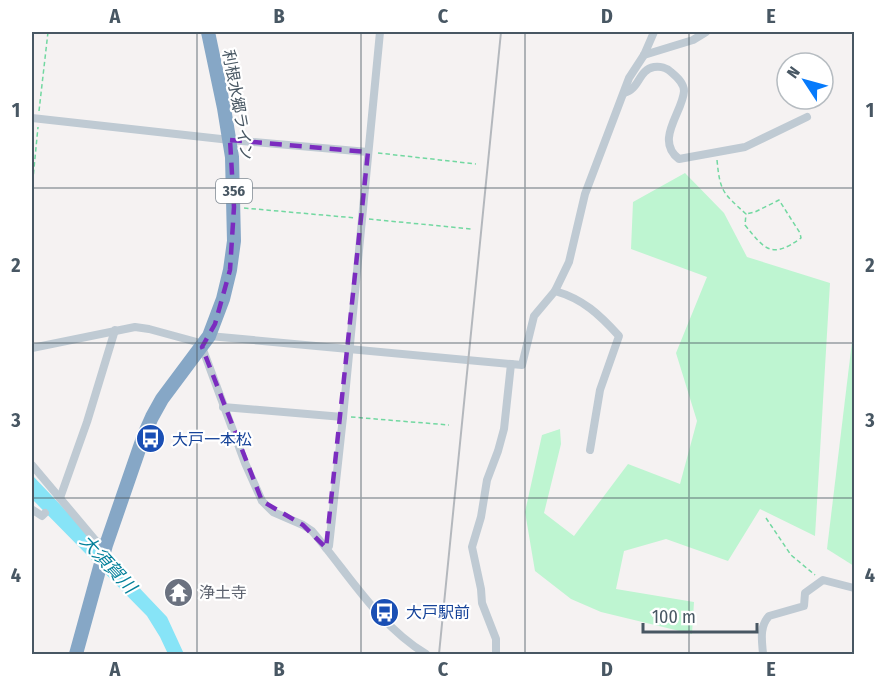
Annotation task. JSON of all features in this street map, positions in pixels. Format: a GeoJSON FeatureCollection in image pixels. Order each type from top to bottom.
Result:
{"type":"FeatureCollection","features":[{"type":"Feature","properties":{"kind":"highway","name":"利根水郷ライン"},"geometry":{"type":"LineString","coordinates":[[76,654],[106,548],[152,417],[166,393],[205,342],[223,299],[230,270],[233,252],[234,207],[230,140],[208,32]]}},
{"type":"Feature","properties":{"kind":"street"},"geometry":{"type":"LineString","coordinates":[[326,548],[329,546],[343,417],[380,32]]}},
{"type":"Feature","properties":{"kind":"street"},"geometry":{"type":"LineString","coordinates":[[32,348],[135,327],[205,342],[349,348],[522,365],[534,316],[555,291],[569,262],[585,194],[629,78],[644,55],[654,32]]}},
{"type":"Feature","properties":{"kind":"street"},"geometry":{"type":"LineString","coordinates":[[644,55],[693,40],[706,32]]}},
{"type":"Feature","properties":{"kind":"street"},"geometry":{"type":"LineString","coordinates":[[624,93],[633,89],[643,73],[653,67],[666,68],[682,82],[684,90],[670,133],[670,150],[679,159],[746,147],[807,117]]}},
{"type":"Feature","properties":{"kind":"street"},"geometry":{"type":"LineString","coordinates":[[35,118],[230,140],[368,152]]}},
{"type":"Feature","properties":{"kind":"street"},"geometry":{"type":"LineString","coordinates":[[555,291],[580,300],[619,336],[600,390],[590,450]]}},
{"type":"Feature","properties":{"kind":"street"},"geometry":{"type":"LineString","coordinates":[[60,498],[87,422],[115,330]]}},
{"type":"Feature","properties":{"kind":"street"},"geometry":{"type":"LineString","coordinates":[[205,342],[223,406],[262,501],[273,512],[303,525],[326,548],[388,624],[404,640],[426,654]]}},
{"type":"Feature","properties":{"kind":"street"},"geometry":{"type":"LineString","coordinates":[[496,654],[496,639],[482,603],[472,547],[481,517],[486,486],[504,429],[511,364]]}},
{"type":"Feature","properties":{"kind":"street"},"geometry":{"type":"LineString","coordinates":[[223,406],[343,417]]}},
{"type":"Feature","properties":{"kind":"street"},"geometry":{"type":"LineString","coordinates":[[32,465],[96,541],[106,548]]}},
{"type":"Feature","properties":{"kind":"street"},"geometry":{"type":"LineString","coordinates":[[32,512],[33,510],[42,516],[45,513]]}},
{"type":"Feature","properties":{"kind":"street"},"geometry":{"type":"LineString","coordinates":[[763,654],[762,630],[769,616],[804,606],[805,592],[823,580],[855,588]]}},
{"type":"Feature","properties":{"kind":"path"},"geometry":{"type":"LineString","coordinates":[[32,189],[35,118],[48,32]]}},
{"type":"Feature","properties":{"kind":"path"},"geometry":{"type":"LineString","coordinates":[[368,152],[476,164]]}},
{"type":"Feature","properties":{"kind":"path"},"geometry":{"type":"LineString","coordinates":[[717,153],[721,188],[746,214],[745,225],[761,245],[781,250],[801,238],[779,200],[746,214]]}},
{"type":"Feature","properties":{"kind":"path"},"geometry":{"type":"LineString","coordinates":[[234,207],[471,229]]}},
{"type":"Feature","properties":{"kind":"path"},"geometry":{"type":"LineString","coordinates":[[343,417],[449,425]]}},
{"type":"Feature","properties":{"kind":"path"},"geometry":{"type":"LineString","coordinates":[[766,518],[791,555],[823,580]]}},
{"type":"Feature","properties":{"kind":"highlighted area"},"geometry":{"type":"Polygon","coordinates":[[[230,140],[368,152],[326,548],[303,525],[262,501],[202,347],[215,324],[230,270],[234,207],[230,140]]]}},
{"type":"Feature","properties":{"kind":"green space"},"geometry":{"type":"Polygon","coordinates":[[[685,173],[724,213],[747,257],[830,283],[815,536],[760,509],[728,561],[666,539],[624,551],[616,589],[694,602],[692,634],[601,612],[571,599],[535,571],[525,512],[542,435],[560,429],[561,444],[544,513],[574,536],[628,464],[680,484],[697,421],[676,353],[707,277],[631,249],[633,202],[685,173]]]}},
{"type":"Feature","properties":{"kind":"green space"},"geometry":{"type":"Polygon","coordinates":[[[854,325],[854,566],[827,549],[854,325]]]}},
{"type":"Feature","properties":{"kind":"water","name":"大須賀川"},"geometry":{"type":"Polygon","coordinates":[[[32,475],[167,617],[184,654],[168,654],[147,616],[32,499],[32,475]]]}},
{"type":"Feature","properties":{"kind":"building","name":"浄土寺"},"geometry":{"type":"Polygon","coordinates":[[[174,583],[187,587],[182,601],[169,597],[174,583]]]}},
{"type":"Feature","properties":{"kind":"railway"},"geometry":{"type":"LineString","coordinates":[[439,654],[501,32]]}},
{"type":"Feature","properties":{"kind":"place","name":"大戸一本松"},"geometry":{"type":"Point","coordinates":[151,439]}},
{"type":"Feature","properties":{"kind":"place","name":"浄土寺"},"geometry":{"type":"Point","coordinates":[178,592]}},
{"type":"Feature","properties":{"kind":"place","name":"大戸駅前"},"geometry":{"type":"Point","coordinates":[385,612]}}]}
